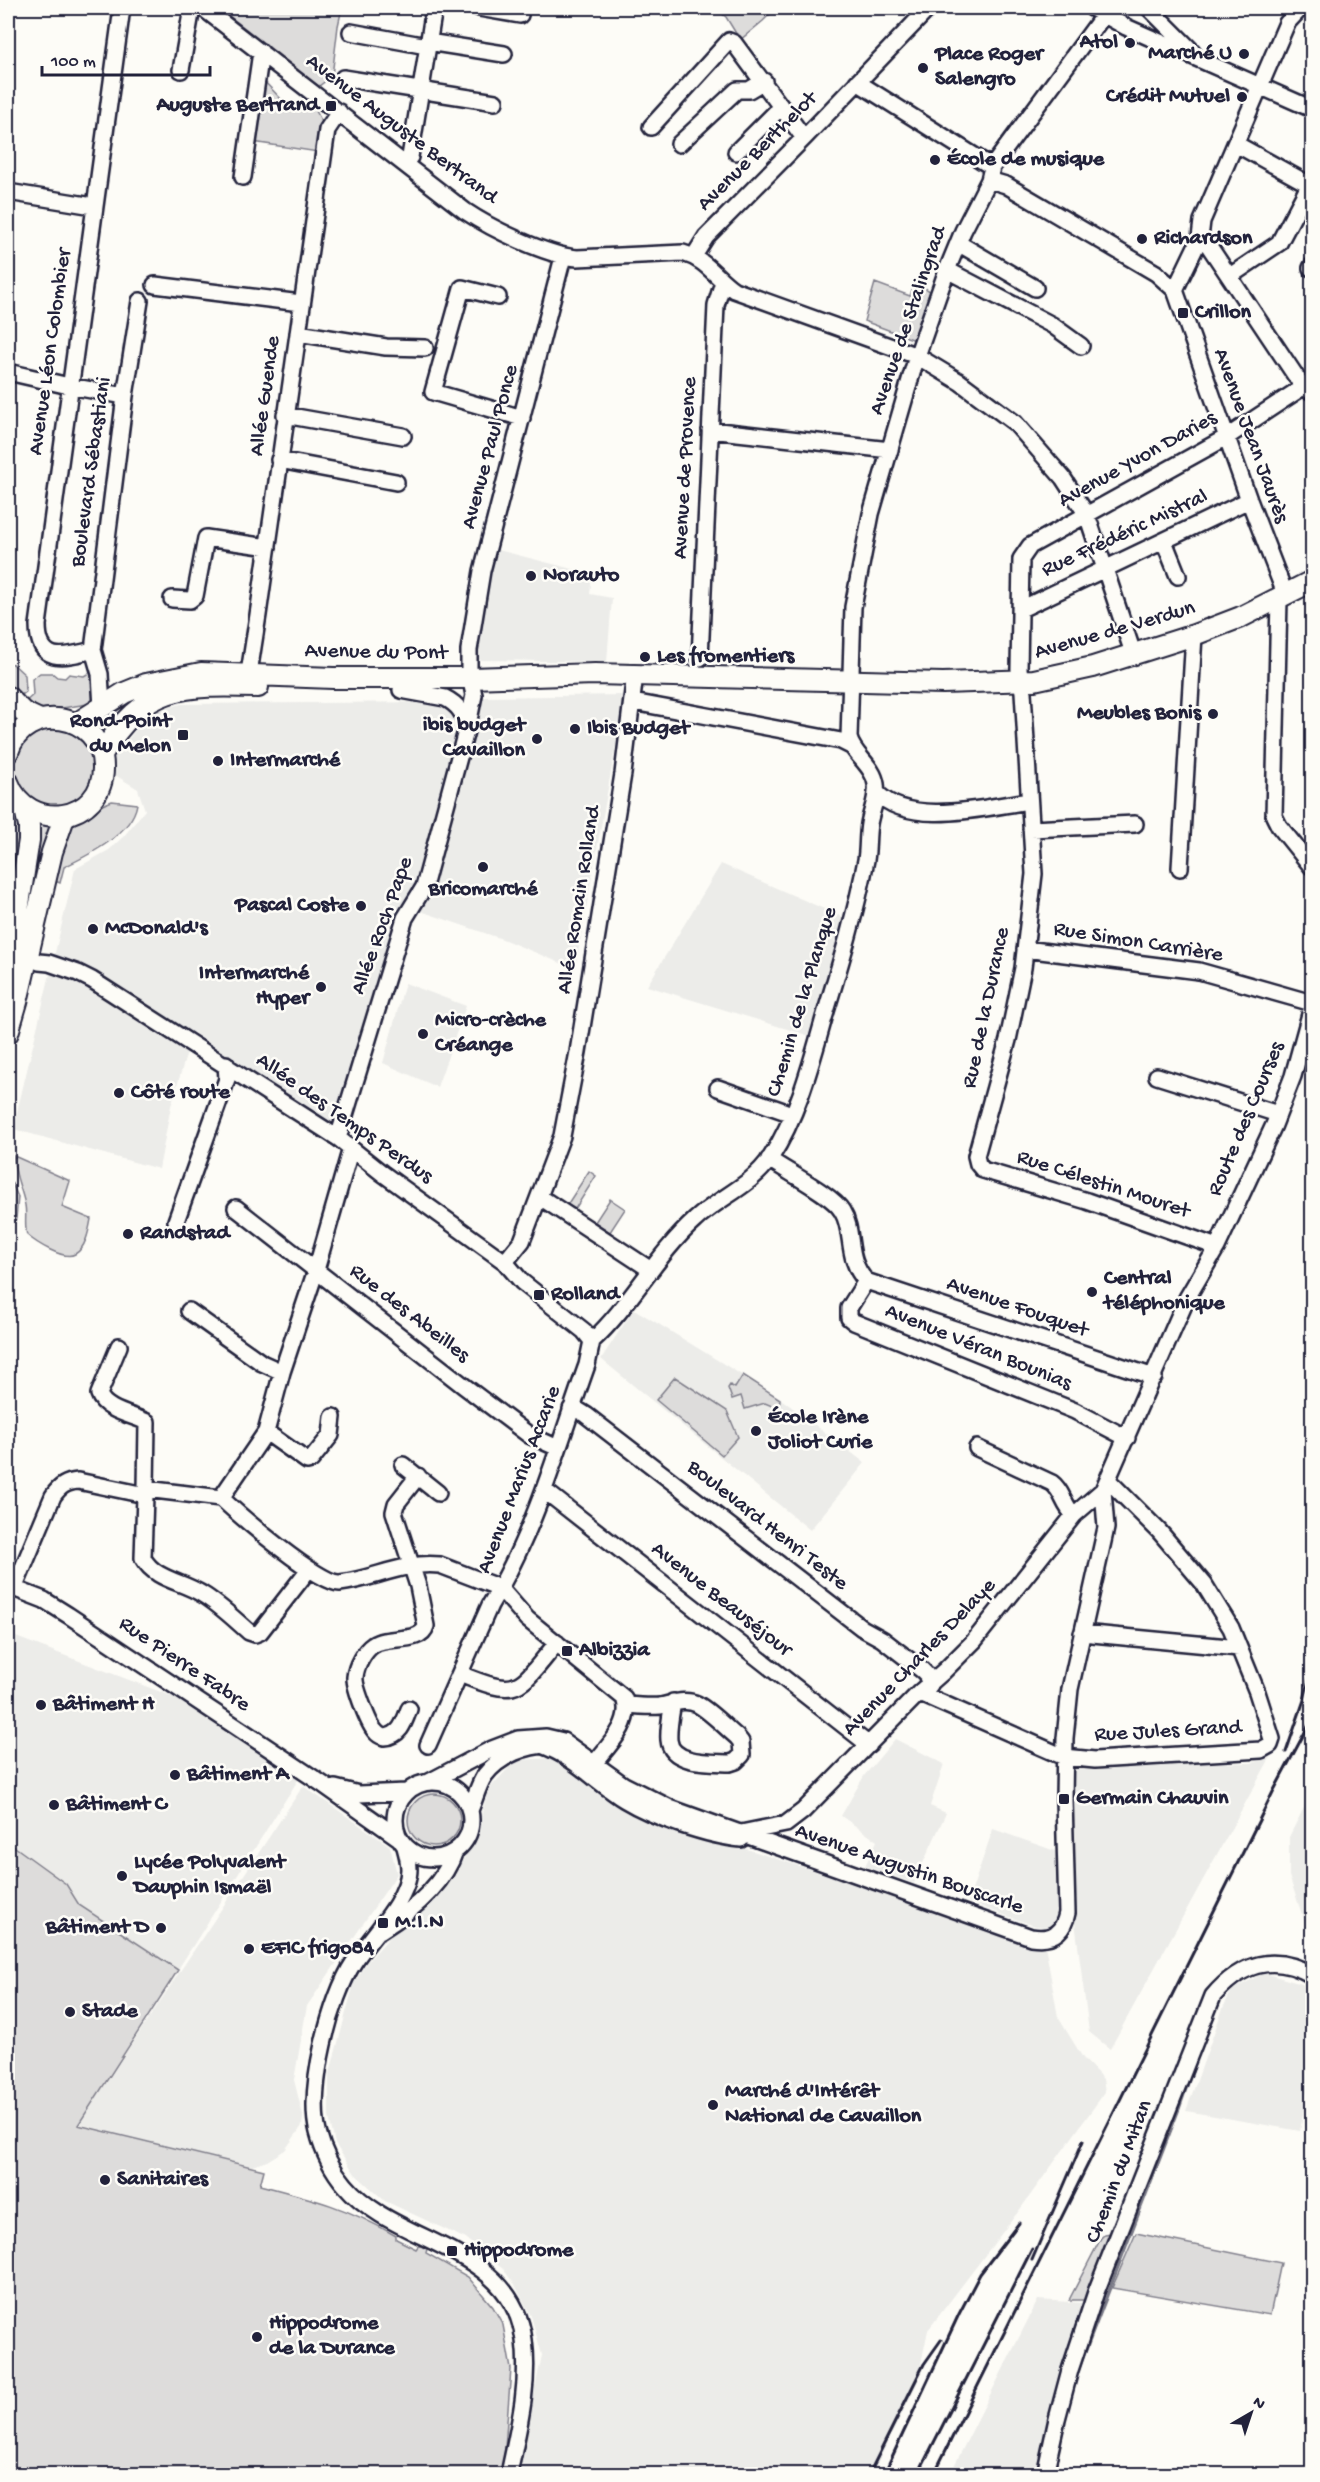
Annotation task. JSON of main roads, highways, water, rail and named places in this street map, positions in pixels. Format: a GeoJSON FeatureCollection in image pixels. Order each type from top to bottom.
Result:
{"type":"FeatureCollection","features":[{"type":"Feature","properties":{"kind":"main road","name":"Avenue de Verdun"},"geometry":{"type":"LineString","coordinates":[[849,680],[943,683],[1022,681],[1052,677],[1134,656],[1194,635],[1242,617],[1312,581]]}},
{"type":"Feature","properties":{"kind":"main road","name":"Avenue du Pont"},"geometry":{"type":"LineString","coordinates":[[77,723],[124,693],[146,684],[201,673],[333,678],[429,677],[472,684]]}},
{"type":"Feature","properties":{"kind":"main road","name":"Avenue du Pont"},"geometry":{"type":"LineString","coordinates":[[102,754],[126,720],[155,698],[184,688],[246,675],[401,690],[472,684],[635,678],[849,680]]}},
{"type":"Feature","properties":{"kind":"main road"},"geometry":{"type":"LineString","coordinates":[[8,697],[23,712],[40,720]]}},
{"type":"Feature","properties":{"kind":"main road"},"geometry":{"type":"LineString","coordinates":[[8,716],[11,745]]}},
{"type":"Feature","properties":{"kind":"main road"},"geometry":{"type":"LineString","coordinates":[[11,745],[26,727],[40,720],[55,718],[77,723],[92,736],[102,754],[103,776],[98,791],[85,806],[65,815],[44,815],[13,793]]}},
{"type":"Feature","properties":{"kind":"main road"},"geometry":{"type":"LineString","coordinates":[[8,1033],[21,896],[29,840],[29,826],[13,793]]}},
{"type":"Feature","properties":{"kind":"main road"},"geometry":{"type":"LineString","coordinates":[[14,982],[39,961],[34,933],[52,852],[65,815]]}},
{"type":"Feature","properties":{"kind":"waterway"},"geometry":{"type":"LineString","coordinates":[[1076,2376],[1199,2052]]}},
{"type":"Feature","properties":{"kind":"waterway"},"geometry":{"type":"LineString","coordinates":[[1053,2474],[1065,2417]]}},
{"type":"Feature","properties":{"kind":"railway"},"geometry":{"type":"LineString","coordinates":[[1286,1752],[1304,1700],[1312,1667]]}},
{"type":"Feature","properties":{"kind":"railway"},"geometry":{"type":"LineString","coordinates":[[934,2474],[1273,1792],[1312,1719]]}},
{"type":"Feature","properties":{"kind":"railway"},"geometry":{"type":"LineString","coordinates":[[1032,2260],[1083,2141]]}},
{"type":"Feature","properties":{"kind":"railway"},"geometry":{"type":"LineString","coordinates":[[884,2474],[980,2274],[1019,2223]]}},
{"type":"Feature","properties":{"kind":"railway"},"geometry":{"type":"LineString","coordinates":[[918,2474],[1032,2249]]}},
{"type":"Feature","properties":{"kind":"railway"},"geometry":{"type":"LineString","coordinates":[[869,2474],[924,2364],[941,2340]]}},
{"type":"Feature","properties":{"kind":"place","name":"Atol"},"geometry":{"type":"Point","coordinates":[1130,43]}},
{"type":"Feature","properties":{"kind":"place","name":"Marché U"},"geometry":{"type":"Point","coordinates":[1244,54]}},
{"type":"Feature","properties":{"kind":"place","name":"Place Roger Salengro"},"geometry":{"type":"Point","coordinates":[923,68]}},
{"type":"Feature","properties":{"kind":"place","name":"Crédit Mutuel"},"geometry":{"type":"Point","coordinates":[1242,97]}},
{"type":"Feature","properties":{"kind":"place","name":"Auguste Bertrand"},"geometry":{"type":"Point","coordinates":[331,106]}},
{"type":"Feature","properties":{"kind":"place","name":"École de musique"},"geometry":{"type":"Point","coordinates":[935,160]}},
{"type":"Feature","properties":{"kind":"place","name":"Richardson"},"geometry":{"type":"Point","coordinates":[1142,239]}},
{"type":"Feature","properties":{"kind":"place","name":"Crillon"},"geometry":{"type":"Point","coordinates":[1183,313]}},
{"type":"Feature","properties":{"kind":"place","name":"Norauto"},"geometry":{"type":"Point","coordinates":[531,576]}},
{"type":"Feature","properties":{"kind":"place","name":"Les fromentiers"},"geometry":{"type":"Point","coordinates":[645,657]}},
{"type":"Feature","properties":{"kind":"place","name":"Meubles Bonis"},"geometry":{"type":"Point","coordinates":[1213,714]}},
{"type":"Feature","properties":{"kind":"place","name":"Ibis Budget"},"geometry":{"type":"Point","coordinates":[575,729]}},
{"type":"Feature","properties":{"kind":"place","name":"Rond-Point du Melon"},"geometry":{"type":"Point","coordinates":[183,735]}},
{"type":"Feature","properties":{"kind":"place","name":"ibis budget Cavaillon"},"geometry":{"type":"Point","coordinates":[537,739]}},
{"type":"Feature","properties":{"kind":"place","name":"Intermarché"},"geometry":{"type":"Point","coordinates":[218,761]}},
{"type":"Feature","properties":{"kind":"place","name":"Bricomarché"},"geometry":{"type":"Point","coordinates":[483,867]}},
{"type":"Feature","properties":{"kind":"place","name":"Pascal Coste"},"geometry":{"type":"Point","coordinates":[361,906]}},
{"type":"Feature","properties":{"kind":"place","name":"McDonald's"},"geometry":{"type":"Point","coordinates":[93,929]}},
{"type":"Feature","properties":{"kind":"place","name":"Intermarché Hyper"},"geometry":{"type":"Point","coordinates":[321,987]}},
{"type":"Feature","properties":{"kind":"place","name":"Micro-crèche Créange"},"geometry":{"type":"Point","coordinates":[423,1034]}},
{"type":"Feature","properties":{"kind":"place","name":"Côté route"},"geometry":{"type":"Point","coordinates":[119,1093]}},
{"type":"Feature","properties":{"kind":"place","name":"Randstad"},"geometry":{"type":"Point","coordinates":[128,1234]}},
{"type":"Feature","properties":{"kind":"place","name":"Central téléphonique"},"geometry":{"type":"Point","coordinates":[1092,1292]}},
{"type":"Feature","properties":{"kind":"place","name":"Rolland"},"geometry":{"type":"Point","coordinates":[539,1295]}},
{"type":"Feature","properties":{"kind":"place","name":"École Irène Joliot Curie"},"geometry":{"type":"Point","coordinates":[756,1431]}},
{"type":"Feature","properties":{"kind":"place","name":"Albizzia"},"geometry":{"type":"Point","coordinates":[567,1651]}},
{"type":"Feature","properties":{"kind":"place","name":"Bâtiment H"},"geometry":{"type":"Point","coordinates":[41,1705]}},
{"type":"Feature","properties":{"kind":"place","name":"Bâtiment A"},"geometry":{"type":"Point","coordinates":[175,1775]}},
{"type":"Feature","properties":{"kind":"place","name":"Germain Chauvin"},"geometry":{"type":"Point","coordinates":[1064,1799]}},
{"type":"Feature","properties":{"kind":"place","name":"Bâtiment C"},"geometry":{"type":"Point","coordinates":[54,1805]}},
{"type":"Feature","properties":{"kind":"place","name":"Lycée Polyvalent Dauphin Ismaël"},"geometry":{"type":"Point","coordinates":[122,1876]}},
{"type":"Feature","properties":{"kind":"place","name":"M.I.N"},"geometry":{"type":"Point","coordinates":[383,1923]}},
{"type":"Feature","properties":{"kind":"place","name":"Bâtiment D"},"geometry":{"type":"Point","coordinates":[161,1928]}},
{"type":"Feature","properties":{"kind":"place","name":"EFIC frigo84"},"geometry":{"type":"Point","coordinates":[249,1949]}},
{"type":"Feature","properties":{"kind":"place","name":"Stade"},"geometry":{"type":"Point","coordinates":[70,2012]}},
{"type":"Feature","properties":{"kind":"place","name":"Marché d'Intérêt National de Cavaillon"},"geometry":{"type":"Point","coordinates":[713,2105]}},
{"type":"Feature","properties":{"kind":"place","name":"Sanitaires"},"geometry":{"type":"Point","coordinates":[105,2180]}},
{"type":"Feature","properties":{"kind":"place","name":"Hippodrome"},"geometry":{"type":"Point","coordinates":[452,2251]}},
{"type":"Feature","properties":{"kind":"place","name":"Hippodrome de la Durance"},"geometry":{"type":"Point","coordinates":[257,2337]}}]}
